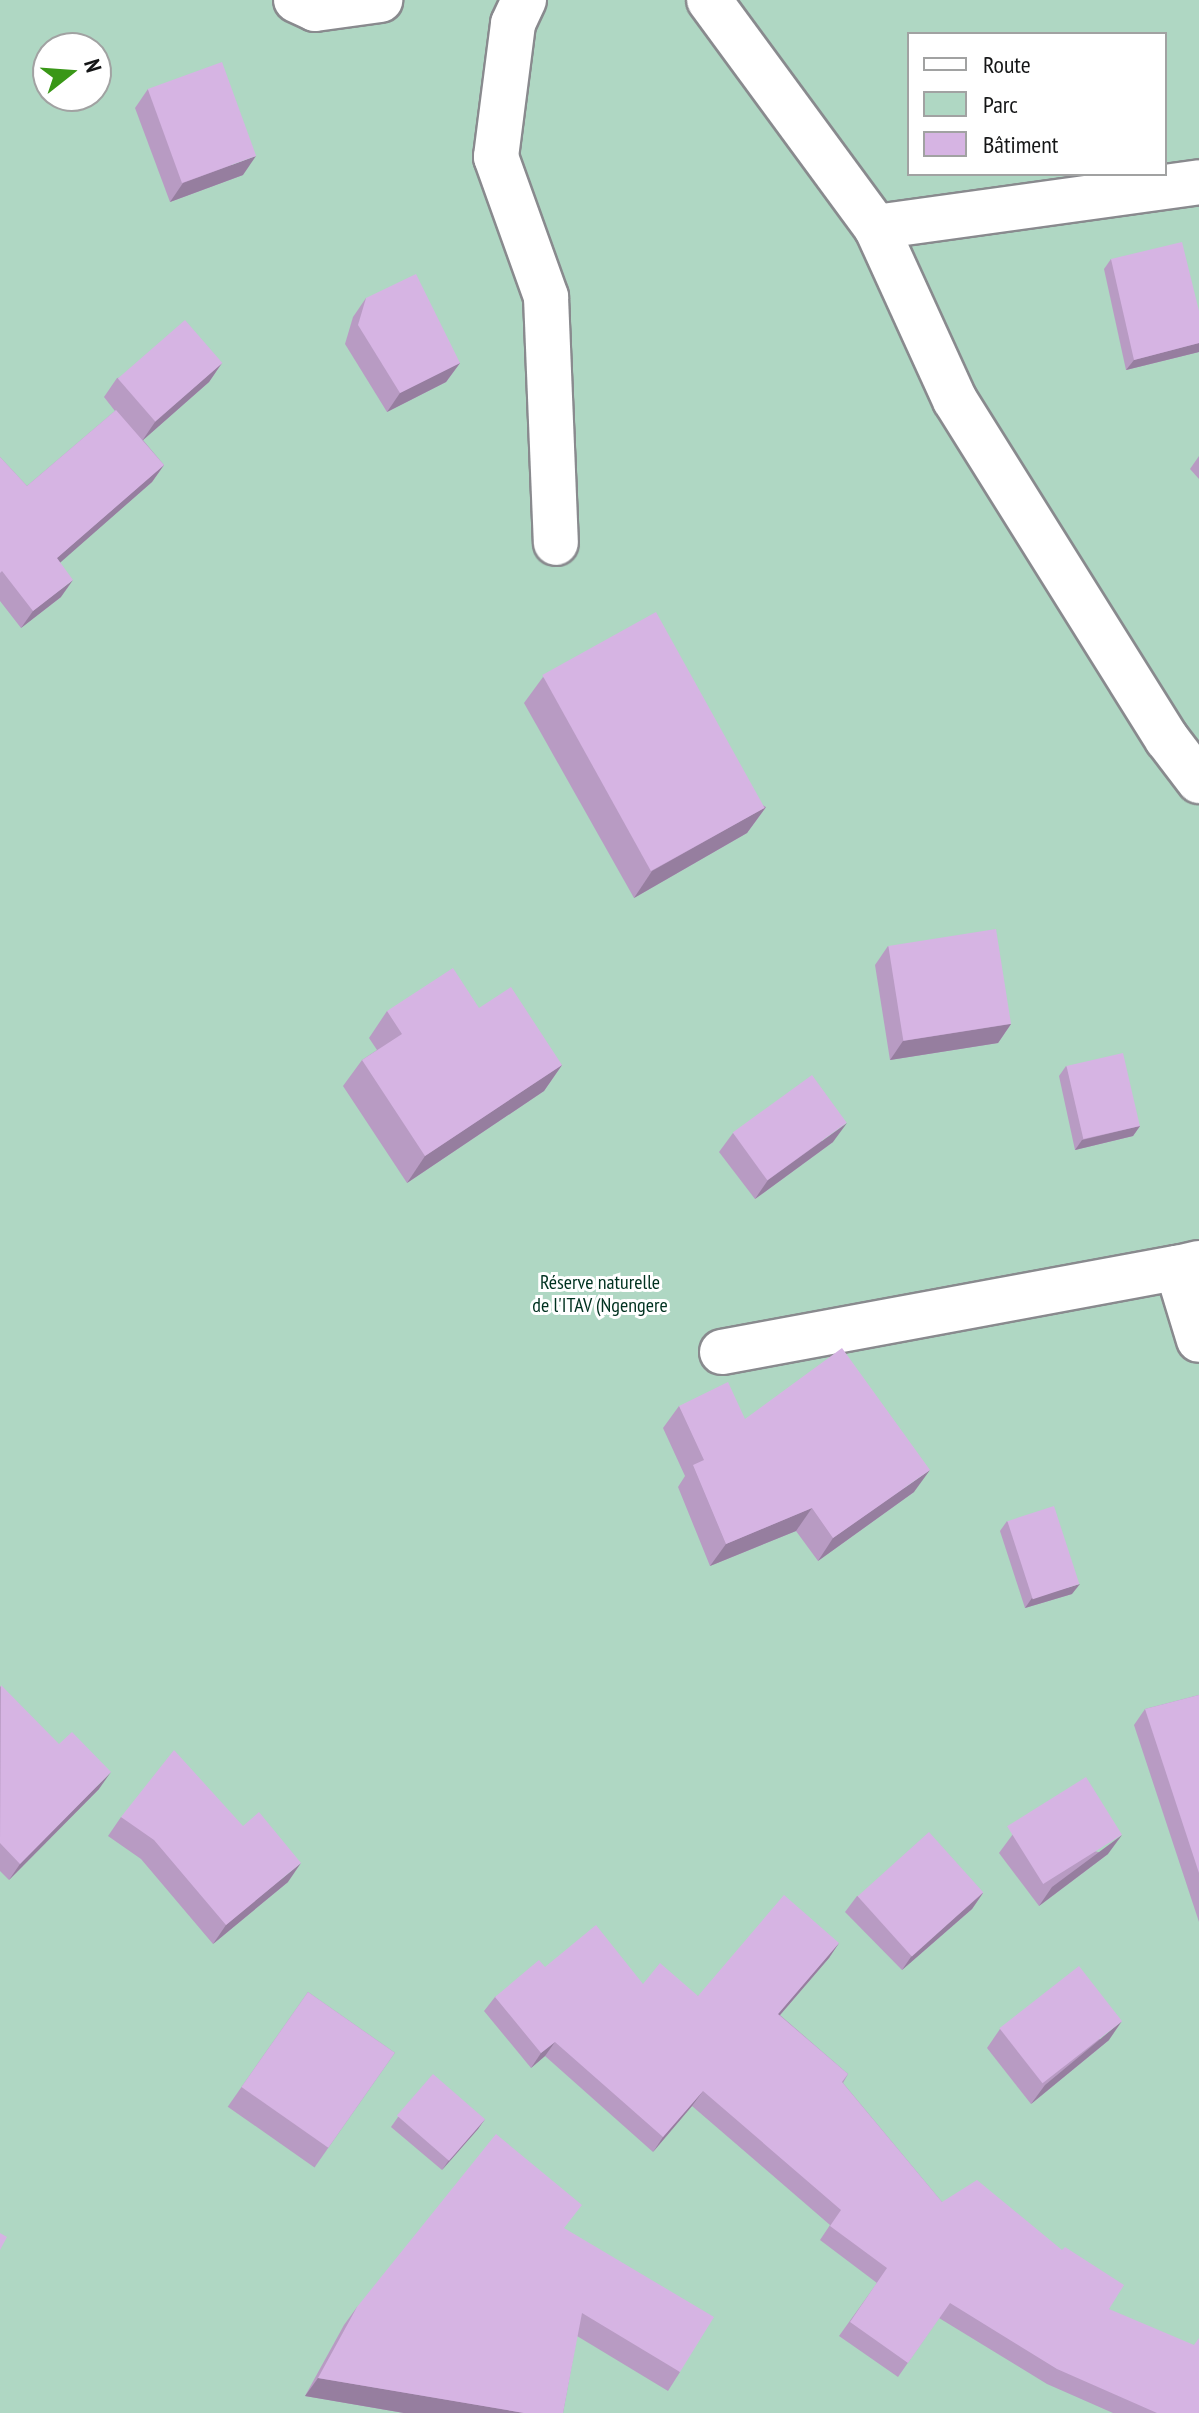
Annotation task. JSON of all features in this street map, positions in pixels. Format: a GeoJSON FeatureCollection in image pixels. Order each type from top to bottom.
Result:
{"type":"FeatureCollection","features":[{"type":"Feature","properties":{"kind":"street"},"geometry":{"type":"LineString","coordinates":[[296,0],[315,9],[380,0]]}},
{"type":"Feature","properties":{"kind":"street"},"geometry":{"type":"LineString","coordinates":[[524,0],[513,24],[496,157],[546,297],[556,543]]}},
{"type":"Feature","properties":{"kind":"street"},"geometry":{"type":"LineString","coordinates":[[709,0],[876,227],[955,400],[1167,739],[1199,781]]}},
{"type":"Feature","properties":{"kind":"street"},"geometry":{"type":"LineString","coordinates":[[876,227],[1199,182]]}},
{"type":"Feature","properties":{"kind":"street"},"geometry":{"type":"LineString","coordinates":[[722,1352],[1188,1265],[1199,1340]]}},
{"type":"Feature","properties":{"kind":"green space","name":"Réserve naturelle de l'ITAV (Ngengere"},"geometry":{"type":"Polygon","coordinates":[[[0,0],[1199,0],[1199,2413],[0,2413],[0,0]]]}},
{"type":"Feature","properties":{"kind":"building"},"geometry":{"type":"Polygon","coordinates":[[[222,62],[256,156],[182,183],[148,89],[222,62]]]}},
{"type":"Feature","properties":{"kind":"building"},"geometry":{"type":"Polygon","coordinates":[[[1182,242],[1199,311],[1199,343],[1134,360],[1111,259],[1182,242]]]}},
{"type":"Feature","properties":{"kind":"building"},"geometry":{"type":"Polygon","coordinates":[[[416,274],[460,363],[400,393],[358,325],[366,298],[416,274]]]}},
{"type":"Feature","properties":{"kind":"building"},"geometry":{"type":"Polygon","coordinates":[[[185,320],[222,363],[155,421],[118,378],[185,320]]]}},
{"type":"Feature","properties":{"kind":"building"},"geometry":{"type":"Polygon","coordinates":[[[116,410],[164,465],[57,558],[73,580],[33,611],[2,571],[0,573],[0,457],[27,486],[116,410]]]}},
{"type":"Feature","properties":{"kind":"building"},"geometry":{"type":"Polygon","coordinates":[[[656,612],[765,808],[651,871],[542,675],[656,612]]]}},
{"type":"Feature","properties":{"kind":"building"},"geometry":{"type":"Polygon","coordinates":[[[996,929],[1011,1024],[903,1041],[888,946],[996,929]]]}},
{"type":"Feature","properties":{"kind":"building"},"geometry":{"type":"Polygon","coordinates":[[[453,968],[479,1008],[511,987],[562,1065],[425,1156],[362,1060],[402,1034],[387,1011],[453,968]]]}},
{"type":"Feature","properties":{"kind":"building"},"geometry":{"type":"Polygon","coordinates":[[[1123,1053],[1140,1126],[1083,1139],[1066,1066],[1123,1053]]]}},
{"type":"Feature","properties":{"kind":"building"},"geometry":{"type":"Polygon","coordinates":[[[812,1075],[847,1123],[767,1180],[733,1133],[812,1075]]]}},
{"type":"Feature","properties":{"kind":"building"},"geometry":{"type":"Polygon","coordinates":[[[842,1348],[930,1470],[833,1538],[812,1508],[726,1544],[693,1465],[704,1460],[679,1406],[728,1382],[745,1419],[842,1348]]]}},
{"type":"Feature","properties":{"kind":"building"},"geometry":{"type":"Polygon","coordinates":[[[1054,1506],[1079,1584],[1033,1599],[1007,1521],[1054,1506]]]}},
{"type":"Feature","properties":{"kind":"building"},"geometry":{"type":"Polygon","coordinates":[[[1,1685],[59,1744],[72,1732],[111,1772],[20,1864],[0,1843],[1,1685]]]}},
{"type":"Feature","properties":{"kind":"building"},"geometry":{"type":"Polygon","coordinates":[[[1199,1695],[1199,1873],[1145,1709],[1199,1695]]]}},
{"type":"Feature","properties":{"kind":"building"},"geometry":{"type":"Polygon","coordinates":[[[174,1750],[243,1826],[259,1812],[301,1863],[226,1925],[154,1840],[121,1817],[174,1750]]]}},
{"type":"Feature","properties":{"kind":"building"},"geometry":{"type":"Polygon","coordinates":[[[1086,1777],[1122,1835],[1043,1884],[1007,1826],[1086,1777]]]}},
{"type":"Feature","properties":{"kind":"building"},"geometry":{"type":"Polygon","coordinates":[[[929,1832],[983,1892],[912,1956],[858,1896],[929,1832]]]}},
{"type":"Feature","properties":{"kind":"building"},"geometry":{"type":"Polygon","coordinates":[[[784,1895],[839,1943],[778,2014],[848,2074],[842,2082],[942,2202],[977,2180],[1062,2250],[1065,2247],[1124,2285],[1109,2309],[1194,2345],[1199,2338],[1199,2413],[1157,2413],[1057,2369],[950,2303],[908,2363],[850,2322],[887,2268],[830,2226],[841,2210],[703,2091],[663,2137],[555,2042],[541,2053],[495,1997],[539,1960],[545,1967],[596,1925],[643,1984],[660,1963],[698,1996],[784,1895]]]}},
{"type":"Feature","properties":{"kind":"building"},"geometry":{"type":"Polygon","coordinates":[[[1079,1966],[1122,2021],[1043,2083],[999,2028],[1079,1966]]]}},
{"type":"Feature","properties":{"kind":"building"},"geometry":{"type":"Polygon","coordinates":[[[308,1992],[395,2053],[328,2148],[241,2087],[308,1992]]]}},
{"type":"Feature","properties":{"kind":"building"},"geometry":{"type":"Polygon","coordinates":[[[433,2074],[485,2119],[449,2161],[397,2116],[433,2074]]]}},
{"type":"Feature","properties":{"kind":"building"},"geometry":{"type":"Polygon","coordinates":[[[496,2134],[582,2205],[564,2228],[714,2317],[680,2372],[582,2313],[563,2413],[524,2413],[318,2378],[357,2307],[496,2134]]]}},
{"type":"Feature","properties":{"kind":"building"},"geometry":{"type":"Polygon","coordinates":[[[0,2233],[7,2237],[0,2250],[0,2233]]]}}]}
